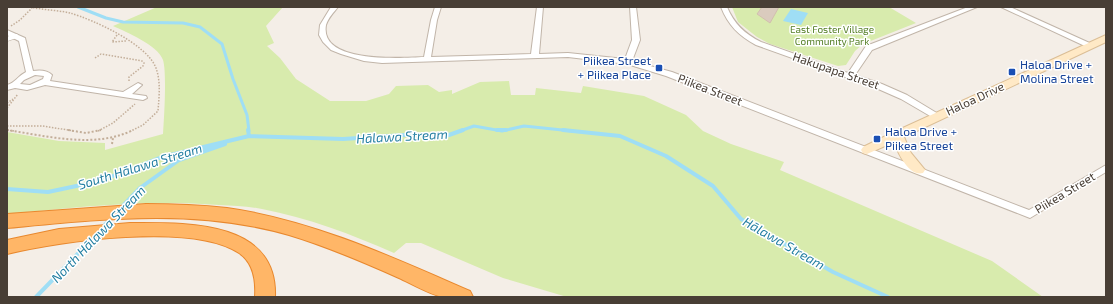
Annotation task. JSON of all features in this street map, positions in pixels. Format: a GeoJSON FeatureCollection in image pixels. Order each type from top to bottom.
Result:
{"type":"FeatureCollection","features":[{"type":"Feature","properties":{"kind":"highway"},"geometry":{"type":"LineString","coordinates":[[7,221],[138,211],[209,212],[254,219],[313,235],[463,297]]}},
{"type":"Feature","properties":{"kind":"highway"},"geometry":{"type":"LineString","coordinates":[[7,247],[26,242],[66,236],[147,229],[196,231],[218,235],[233,240],[247,248],[256,257],[265,280],[265,297]]}},
{"type":"Feature","properties":{"kind":"street","name":"Piikea Street"},"geometry":{"type":"LineString","coordinates":[[335,7],[326,19],[323,28],[324,38],[338,51],[356,58],[375,60],[427,60],[535,55],[586,56],[628,62],[669,74],[920,170],[1030,214],[1106,168]]}},
{"type":"Feature","properties":{"kind":"street"},"geometry":{"type":"LineString","coordinates":[[427,60],[434,20],[438,7]]}},
{"type":"Feature","properties":{"kind":"street"},"geometry":{"type":"LineString","coordinates":[[535,55],[540,7]]}},
{"type":"Feature","properties":{"kind":"street"},"geometry":{"type":"LineString","coordinates":[[628,62],[636,40],[633,7]]}},
{"type":"Feature","properties":{"kind":"street","name":"Hakupapa Street"},"geometry":{"type":"LineString","coordinates":[[724,7],[734,26],[752,40],[766,47],[851,75],[892,91],[937,117]]}},
{"type":"Feature","properties":{"kind":"street"},"geometry":{"type":"LineString","coordinates":[[851,75],[869,48],[974,7]]}},
{"type":"Feature","properties":{"kind":"street"},"geometry":{"type":"LineString","coordinates":[[1004,7],[1090,45]]}},
{"type":"Feature","properties":{"kind":"street"},"geometry":{"type":"LineString","coordinates":[[8,30],[22,40],[30,74]]}},
{"type":"Feature","properties":{"kind":"street","name":"Haloa Drive"},"geometry":{"type":"LineString","coordinates":[[867,150],[1106,38]]}},
{"type":"Feature","properties":{"kind":"street"},"geometry":{"type":"LineString","coordinates":[[7,88],[16,85],[18,81],[30,74],[40,72],[47,73],[48,77],[44,82],[29,88],[20,88],[16,85]]}},
{"type":"Feature","properties":{"kind":"street"},"geometry":{"type":"LineString","coordinates":[[44,82],[143,98]]}},
{"type":"Feature","properties":{"kind":"street"},"geometry":{"type":"LineString","coordinates":[[125,95],[138,85]]}},
{"type":"Feature","properties":{"kind":"street"},"geometry":{"type":"LineString","coordinates":[[898,135],[908,160],[920,170]]}},
{"type":"Feature","properties":{"kind":"lane"},"geometry":{"type":"LineString","coordinates":[[7,39],[16,36]]}},
{"type":"Feature","properties":{"kind":"path"},"geometry":{"type":"LineString","coordinates":[[8,30],[32,8]]}},
{"type":"Feature","properties":{"kind":"path"},"geometry":{"type":"LineString","coordinates":[[118,35],[112,42],[128,41]]}},
{"type":"Feature","properties":{"kind":"path"},"geometry":{"type":"LineString","coordinates":[[95,58],[100,54],[142,61],[144,63],[143,66],[129,77],[128,82],[138,85]]}},
{"type":"Feature","properties":{"kind":"path"},"geometry":{"type":"LineString","coordinates":[[7,103],[19,94]]}},
{"type":"Feature","properties":{"kind":"path"},"geometry":{"type":"LineString","coordinates":[[7,108],[14,98]]}},
{"type":"Feature","properties":{"kind":"path"},"geometry":{"type":"LineString","coordinates":[[7,126],[43,126],[86,133],[98,132],[107,127],[143,98]]}},
{"type":"Feature","properties":{"kind":"path"},"geometry":{"type":"LineString","coordinates":[[112,144],[113,138]]}},
{"type":"Feature","properties":{"kind":"green space"},"geometry":{"type":"Polygon","coordinates":[[[157,7],[283,7],[266,26],[274,43],[267,46],[280,58],[296,79],[330,101],[366,101],[389,94],[396,86],[428,85],[439,92],[452,90],[452,94],[480,82],[509,81],[511,95],[535,95],[536,88],[581,93],[583,86],[644,96],[686,115],[703,131],[731,144],[784,162],[780,170],[992,261],[1043,297],[567,297],[503,278],[421,243],[406,243],[394,253],[329,227],[296,217],[257,208],[192,203],[139,203],[87,206],[7,214],[7,132],[59,141],[105,143],[105,150],[163,134],[165,85],[163,60],[160,54],[148,44],[113,26],[157,7]]]}},
{"type":"Feature","properties":{"kind":"green space","name":"East Foster Village Community Park"},"geometry":{"type":"Polygon","coordinates":[[[732,7],[889,7],[916,23],[863,44],[855,51],[846,65],[838,66],[770,44],[757,37],[738,22],[732,7]]]}},
{"type":"Feature","properties":{"kind":"water"},"geometry":{"type":"Polygon","coordinates":[[[791,9],[808,13],[801,25],[783,21],[791,9]]]}},
{"type":"Feature","properties":{"kind":"building"},"geometry":{"type":"Polygon","coordinates":[[[762,7],[779,7],[770,23],[757,14],[762,7]]]}},
{"type":"Feature","properties":{"kind":"waterway"},"geometry":{"type":"LineString","coordinates":[[78,7],[106,18],[123,22],[183,23],[200,27],[222,44],[233,79],[247,115],[249,131]]}},
{"type":"Feature","properties":{"kind":"waterway","name":"Hālawa Stream"},"geometry":{"type":"LineString","coordinates":[[460,131],[474,126],[502,131],[524,126],[572,131]]}},
{"type":"Feature","properties":{"kind":"waterway","name":"Hālawa Stream"},"geometry":{"type":"LineString","coordinates":[[248,130],[249,136]]}},
{"type":"Feature","properties":{"kind":"waterway","name":"Hālawa Stream"},"geometry":{"type":"LineString","coordinates":[[249,136],[343,139],[405,135],[449,135],[463,130]]}},
{"type":"Feature","properties":{"kind":"waterway","name":"Hālawa Stream"},"geometry":{"type":"LineString","coordinates":[[497,130],[506,130]]}},
{"type":"Feature","properties":{"kind":"waterway","name":"Hālawa Stream"},"geometry":{"type":"LineString","coordinates":[[563,130],[620,136],[666,156],[713,186],[741,219],[833,272],[888,297]]}},
{"type":"Feature","properties":{"kind":"waterway","name":"South Hālawa Stream"},"geometry":{"type":"LineString","coordinates":[[7,189],[48,192],[100,181],[162,157],[249,136]]}},
{"type":"Feature","properties":{"kind":"waterway","name":"North Hālawa Stream"},"geometry":{"type":"LineString","coordinates":[[120,209],[140,188],[179,160],[225,144]]}},
{"type":"Feature","properties":{"kind":"waterway","name":"North Hālawa Stream"},"geometry":{"type":"LineString","coordinates":[[102,228],[113,216]]}},
{"type":"Feature","properties":{"kind":"waterway","name":"North Hālawa Stream"},"geometry":{"type":"LineString","coordinates":[[36,297],[94,237]]}},
{"type":"Feature","properties":{"kind":"place","name":"Piikea Street + Piikea Place"},"geometry":{"type":"Point","coordinates":[659,68]}},
{"type":"Feature","properties":{"kind":"place","name":"Haloa Drive + Molina Street"},"geometry":{"type":"Point","coordinates":[1012,72]}},
{"type":"Feature","properties":{"kind":"place","name":"Haloa Drive + Piikea Street"},"geometry":{"type":"Point","coordinates":[877,139]}}]}
